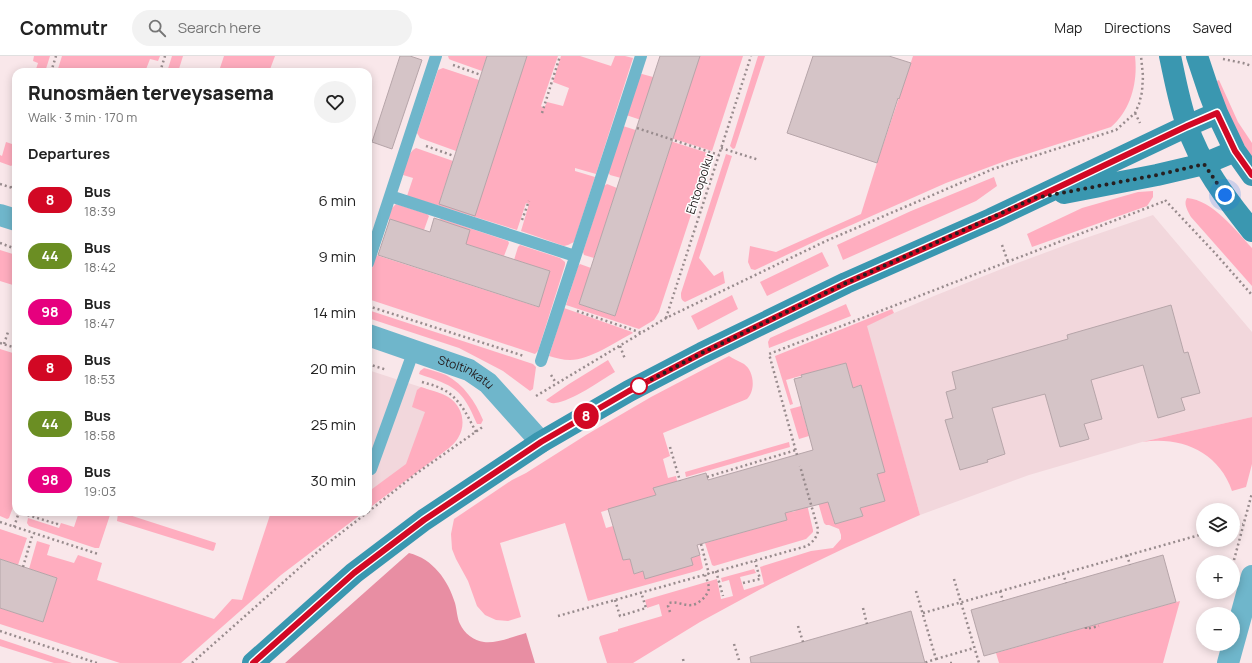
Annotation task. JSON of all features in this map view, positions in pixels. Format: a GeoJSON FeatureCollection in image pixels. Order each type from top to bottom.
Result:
{"type":"FeatureCollection","features":[{"type":"Feature","properties":{"kind":"street"},"geometry":{"type":"LineString","coordinates":[[1170,56],[1187,126],[1204,164],[1237,213],[1252,231]]}},
{"type":"Feature","properties":{"kind":"street"},"geometry":{"type":"LineString","coordinates":[[1197,56],[1217,113],[1235,151],[1252,175]]}},
{"type":"Feature","properties":{"kind":"street"},"geometry":{"type":"LineString","coordinates":[[253,663],[354,573],[424,520],[541,442],[629,391],[846,283],[1035,198],[1217,113]]}},
{"type":"Feature","properties":{"kind":"street"},"geometry":{"type":"LineString","coordinates":[[1035,198],[1157,175],[1204,164],[1235,151]]}},
{"type":"Feature","properties":{"kind":"street"},"geometry":{"type":"LineString","coordinates":[[0,215],[12,219]]}},
{"type":"Feature","properties":{"kind":"street","name":"Stoltinkatu"},"geometry":{"type":"LineString","coordinates":[[372,336],[469,370],[488,382],[541,442]]}},
{"type":"Feature","properties":{"kind":"street"},"geometry":{"type":"LineString","coordinates":[[1228,663],[1252,576]]}},
{"type":"Feature","properties":{"kind":"lane"},"geometry":{"type":"LineString","coordinates":[[541,361],[640,56]]}},
{"type":"Feature","properties":{"kind":"lane"},"geometry":{"type":"LineString","coordinates":[[372,251],[436,58]]}},
{"type":"Feature","properties":{"kind":"lane"},"geometry":{"type":"LineString","coordinates":[[390,196],[575,256]]}},
{"type":"Feature","properties":{"kind":"lane"},"geometry":{"type":"LineString","coordinates":[[372,466],[414,350]]}},
{"type":"Feature","properties":{"kind":"path"},"geometry":{"type":"LineString","coordinates":[[52,68],[56,56]]}},
{"type":"Feature","properties":{"kind":"path"},"geometry":{"type":"LineString","coordinates":[[161,68],[165,56]]}},
{"type":"Feature","properties":{"kind":"path"},"geometry":{"type":"LineString","coordinates":[[542,113],[560,56]]}},
{"type":"Feature","properties":{"kind":"path","name":"Ehtoopolku"},"geometry":{"type":"LineString","coordinates":[[666,318],[751,56]]}},
{"type":"Feature","properties":{"kind":"path"},"geometry":{"type":"LineString","coordinates":[[536,396],[666,318],[826,241],[993,169],[1116,130],[1135,113],[1139,104],[1142,92],[1143,76],[1141,56]]}},
{"type":"Feature","properties":{"kind":"path"},"geometry":{"type":"LineString","coordinates":[[436,58],[481,75]]}},
{"type":"Feature","properties":{"kind":"path"},"geometry":{"type":"LineString","coordinates":[[1222,58],[1252,66]]}},
{"type":"Feature","properties":{"kind":"path"},"geometry":{"type":"LineString","coordinates":[[619,122],[719,155]]}},
{"type":"Feature","properties":{"kind":"path"},"geometry":{"type":"LineString","coordinates":[[408,140],[454,156]]}},
{"type":"Feature","properties":{"kind":"path"},"geometry":{"type":"LineString","coordinates":[[721,148],[759,160]]}},
{"type":"Feature","properties":{"kind":"path"},"geometry":{"type":"LineString","coordinates":[[0,184],[12,188]]}},
{"type":"Feature","properties":{"kind":"path"},"geometry":{"type":"LineString","coordinates":[[797,455],[769,354],[1165,201],[1214,252],[1252,296]]}},
{"type":"Feature","properties":{"kind":"path"},"geometry":{"type":"LineString","coordinates":[[0,244],[12,248]]}},
{"type":"Feature","properties":{"kind":"path"},"geometry":{"type":"LineString","coordinates":[[1002,245],[1008,262]]}},
{"type":"Feature","properties":{"kind":"path"},"geometry":{"type":"LineString","coordinates":[[560,305],[642,333]]}},
{"type":"Feature","properties":{"kind":"path"},"geometry":{"type":"LineString","coordinates":[[372,307],[541,361],[556,383]]}},
{"type":"Feature","properties":{"kind":"path"},"geometry":{"type":"LineString","coordinates":[[4,344],[8,332]]}},
{"type":"Feature","properties":{"kind":"path"},"geometry":{"type":"LineString","coordinates":[[0,343],[12,347]]}},
{"type":"Feature","properties":{"kind":"path"},"geometry":{"type":"LineString","coordinates":[[620,346],[625,359]]}},
{"type":"Feature","properties":{"kind":"path"},"geometry":{"type":"LineString","coordinates":[[372,365],[441,388],[459,402],[476,432]]}},
{"type":"Feature","properties":{"kind":"path"},"geometry":{"type":"LineString","coordinates":[[372,509],[417,473],[484,426]]}},
{"type":"Feature","properties":{"kind":"path"},"geometry":{"type":"LineString","coordinates":[[670,447],[680,481]]}},
{"type":"Feature","properties":{"kind":"path"},"geometry":{"type":"LineString","coordinates":[[708,477],[796,450]]}},
{"type":"Feature","properties":{"kind":"path"},"geometry":{"type":"LineString","coordinates":[[558,616],[804,547],[817,535],[818,526],[800,466]]}},
{"type":"Feature","properties":{"kind":"path"},"geometry":{"type":"LineString","coordinates":[[1235,555],[1252,493]]}},
{"type":"Feature","properties":{"kind":"path"},"geometry":{"type":"LineString","coordinates":[[14,527],[17,516]]}},
{"type":"Feature","properties":{"kind":"path"},"geometry":{"type":"LineString","coordinates":[[31,516],[57,524],[57,521]]}},
{"type":"Feature","properties":{"kind":"path"},"geometry":{"type":"LineString","coordinates":[[192,663],[323,547],[363,516]]}},
{"type":"Feature","properties":{"kind":"path"},"geometry":{"type":"LineString","coordinates":[[0,522],[98,554]]}},
{"type":"Feature","properties":{"kind":"path"},"geometry":{"type":"LineString","coordinates":[[23,566],[33,533]]}},
{"type":"Feature","properties":{"kind":"path"},"geometry":{"type":"LineString","coordinates":[[923,612],[1196,536]]}},
{"type":"Feature","properties":{"kind":"path"},"geometry":{"type":"LineString","coordinates":[[670,612],[668,606],[669,603],[674,602],[683,605],[693,605],[706,595],[709,589],[701,544]]}},
{"type":"Feature","properties":{"kind":"path"},"geometry":{"type":"LineString","coordinates":[[1127,555],[1130,565]]}},
{"type":"Feature","properties":{"kind":"path"},"geometry":{"type":"LineString","coordinates":[[743,583],[760,579],[755,561]]}},
{"type":"Feature","properties":{"kind":"path"},"geometry":{"type":"LineString","coordinates":[[716,572],[723,596]]}},
{"type":"Feature","properties":{"kind":"path"},"geometry":{"type":"LineString","coordinates":[[1063,573],[1066,583]]}},
{"type":"Feature","properties":{"kind":"path"},"geometry":{"type":"LineString","coordinates":[[954,579],[979,663]]}},
{"type":"Feature","properties":{"kind":"path"},"geometry":{"type":"LineString","coordinates":[[916,591],[937,658],[940,663]]}},
{"type":"Feature","properties":{"kind":"path"},"geometry":{"type":"LineString","coordinates":[[1000,591],[1003,600]]}},
{"type":"Feature","properties":{"kind":"path"},"geometry":{"type":"LineString","coordinates":[[615,600],[620,616],[646,608],[642,592]]}},
{"type":"Feature","properties":{"kind":"path"},"geometry":{"type":"LineString","coordinates":[[863,608],[867,624]]}},
{"type":"Feature","properties":{"kind":"path"},"geometry":{"type":"LineString","coordinates":[[798,626],[803,642]]}},
{"type":"Feature","properties":{"kind":"path"},"geometry":{"type":"LineString","coordinates":[[1086,627],[1086,629],[1099,626]]}},
{"type":"Feature","properties":{"kind":"path"},"geometry":{"type":"LineString","coordinates":[[0,632],[97,663]]}},
{"type":"Feature","properties":{"kind":"path"},"geometry":{"type":"LineString","coordinates":[[734,644],[739,660]]}},
{"type":"Feature","properties":{"kind":"path"},"geometry":{"type":"LineString","coordinates":[[924,663],[974,648]]}},
{"type":"Feature","properties":{"kind":"path"},"geometry":{"type":"LineString","coordinates":[[683,659],[684,663]]}},
{"type":"Feature","properties":{"kind":"shaded area"},"geometry":{"type":"Polygon","coordinates":[[[34,56],[50,56],[46,68],[36,68],[38,63],[33,61],[34,56]]]}},
{"type":"Feature","properties":{"kind":"shaded area"},"geometry":{"type":"Polygon","coordinates":[[[62,56],[160,56],[158,61],[150,59],[147,68],[58,68],[62,56]]]}},
{"type":"Feature","properties":{"kind":"shaded area"},"geometry":{"type":"Polygon","coordinates":[[[172,56],[183,56],[179,68],[168,68],[172,56]]]}},
{"type":"Feature","properties":{"kind":"shaded area"},"geometry":{"type":"Polygon","coordinates":[[[224,56],[275,56],[270,68],[220,68],[224,56]]]}},
{"type":"Feature","properties":{"kind":"shaded area"},"geometry":{"type":"Polygon","coordinates":[[[448,56],[487,56],[482,71],[451,60],[448,56]]]}},
{"type":"Feature","properties":{"kind":"shaded area"},"geometry":{"type":"Polygon","coordinates":[[[527,56],[558,56],[541,106],[544,108],[547,102],[563,106],[569,88],[553,82],[561,56],[580,56],[611,66],[615,56],[633,58],[596,174],[575,168],[575,171],[595,177],[574,242],[564,246],[521,231],[529,204],[526,203],[517,230],[407,196],[413,178],[403,175],[409,156],[416,148],[453,161],[441,197],[477,208],[527,56]]]}},
{"type":"Feature","properties":{"kind":"shaded area"},"geometry":{"type":"Polygon","coordinates":[[[700,56],[743,56],[712,151],[639,128],[641,120],[626,115],[639,75],[642,74],[653,77],[700,56]]]}},
{"type":"Feature","properties":{"kind":"shaded area"},"geometry":{"type":"Polygon","coordinates":[[[758,56],[765,56],[735,148],[733,149],[730,146],[758,56]]]}},
{"type":"Feature","properties":{"kind":"shaded area"},"geometry":{"type":"Polygon","coordinates":[[[913,56],[1135,56],[1136,66],[1132,95],[1124,112],[1111,127],[1008,160],[946,183],[822,238],[755,270],[751,269],[748,262],[750,246],[776,252],[861,214],[913,56]]]}},
{"type":"Feature","properties":{"kind":"shaded area"},"geometry":{"type":"Polygon","coordinates":[[[443,68],[479,80],[456,151],[420,138],[417,133],[438,70],[443,68]]]}},
{"type":"Feature","properties":{"kind":"shaded area"},"geometry":{"type":"Polygon","coordinates":[[[1219,80],[1238,122],[1252,143],[1252,157],[1232,126],[1214,82],[1219,80]]]}},
{"type":"Feature","properties":{"kind":"shaded area"},"geometry":{"type":"Polygon","coordinates":[[[623,126],[711,154],[659,312],[654,320],[639,329],[566,305],[578,266],[580,264],[591,268],[579,304],[615,316],[668,154],[621,178],[610,175],[608,172],[623,126]]]}},
{"type":"Feature","properties":{"kind":"shaded area"},"geometry":{"type":"Polygon","coordinates":[[[6,142],[12,144],[11,166],[0,162],[0,155],[2,156],[6,142]]]}},
{"type":"Feature","properties":{"kind":"shaded area"},"geometry":{"type":"Polygon","coordinates":[[[726,154],[732,156],[699,258],[714,276],[723,271],[725,283],[685,302],[682,299],[681,293],[726,154]]]}},
{"type":"Feature","properties":{"kind":"shaded area"},"geometry":{"type":"Polygon","coordinates":[[[994,177],[997,186],[976,201],[843,260],[837,245],[911,211],[994,177]]]}},
{"type":"Feature","properties":{"kind":"shaded area"},"geometry":{"type":"Polygon","coordinates":[[[607,184],[617,188],[594,258],[584,255],[583,252],[604,186],[607,184]]]}},
{"type":"Feature","properties":{"kind":"shaded area"},"geometry":{"type":"Polygon","coordinates":[[[1153,191],[1153,197],[1147,206],[1032,247],[1027,234],[1082,208],[1138,192],[1153,191]]]}},
{"type":"Feature","properties":{"kind":"shaded area"},"geometry":{"type":"Polygon","coordinates":[[[1187,198],[1197,200],[1215,210],[1252,248],[1252,286],[1191,217],[1187,210],[1187,198]]]}},
{"type":"Feature","properties":{"kind":"shaded area"},"geometry":{"type":"Polygon","coordinates":[[[396,204],[427,214],[429,216],[424,230],[388,219],[392,208],[396,204]]]}},
{"type":"Feature","properties":{"kind":"shaded area"},"geometry":{"type":"Polygon","coordinates":[[[1153,215],[1252,332],[1252,417],[1142,442],[1029,475],[920,515],[866,325],[1004,268],[1153,215]]]}},
{"type":"Feature","properties":{"kind":"shaded area"},"geometry":{"type":"Polygon","coordinates":[[[440,219],[508,241],[509,243],[504,256],[434,234],[440,219]]]}},
{"type":"Feature","properties":{"kind":"shaded area"},"geometry":{"type":"Polygon","coordinates":[[[520,245],[560,258],[565,262],[538,351],[535,354],[372,300],[372,268],[376,255],[538,307],[550,271],[514,260],[520,245]]]}},
{"type":"Feature","properties":{"kind":"shaded area"},"geometry":{"type":"Polygon","coordinates":[[[0,250],[12,254],[12,285],[0,281],[0,250]]]}},
{"type":"Feature","properties":{"kind":"shaded area"},"geometry":{"type":"Polygon","coordinates":[[[822,252],[829,266],[767,296],[760,282],[822,252]]]}},
{"type":"Feature","properties":{"kind":"shaded area"},"geometry":{"type":"Polygon","coordinates":[[[732,295],[738,309],[698,330],[691,316],[732,295]]]}},
{"type":"Feature","properties":{"kind":"shaded area"},"geometry":{"type":"Polygon","coordinates":[[[846,304],[851,316],[769,348],[768,342],[770,338],[846,304]]]}},
{"type":"Feature","properties":{"kind":"shaded area"},"geometry":{"type":"Polygon","coordinates":[[[564,308],[633,333],[586,357],[570,360],[549,356],[564,308]]]}},
{"type":"Feature","properties":{"kind":"shaded area"},"geometry":{"type":"Polygon","coordinates":[[[892,309],[894,313],[867,326],[920,515],[845,548],[772,583],[700,622],[633,663],[607,663],[599,638],[600,636],[662,616],[659,604],[647,608],[645,600],[717,579],[721,599],[733,596],[729,580],[722,582],[721,578],[754,569],[756,573],[740,577],[744,590],[764,584],[760,567],[811,551],[833,548],[841,539],[841,535],[839,529],[824,523],[813,485],[823,482],[835,524],[863,516],[860,508],[885,501],[877,474],[871,422],[860,385],[853,388],[846,363],[786,380],[793,404],[790,405],[775,356],[892,309]]]}},
{"type":"Feature","properties":{"kind":"shaded area"},"geometry":{"type":"Polygon","coordinates":[[[372,311],[533,364],[536,367],[533,389],[530,391],[503,371],[459,348],[372,319],[372,311]]]}},
{"type":"Feature","properties":{"kind":"shaded area"},"geometry":{"type":"Polygon","coordinates":[[[0,349],[12,353],[12,510],[9,518],[7,519],[0,516],[0,349]]]}},
{"type":"Feature","properties":{"kind":"shaded area"},"geometry":{"type":"Polygon","coordinates":[[[729,356],[744,364],[750,371],[753,386],[747,399],[663,433],[670,456],[663,459],[668,478],[676,476],[679,489],[654,488],[656,495],[601,512],[606,528],[613,526],[623,560],[630,559],[634,574],[643,571],[645,579],[700,555],[703,568],[588,601],[565,523],[500,543],[521,617],[508,621],[496,620],[485,615],[477,606],[468,581],[452,549],[451,534],[454,519],[512,480],[526,473],[586,435],[651,397],[729,356]]]}},
{"type":"Feature","properties":{"kind":"shaded area"},"geometry":{"type":"Polygon","coordinates":[[[608,360],[615,372],[569,399],[554,403],[550,403],[546,400],[569,384],[608,360]]]}},
{"type":"Feature","properties":{"kind":"shaded area"},"geometry":{"type":"Polygon","coordinates":[[[424,368],[446,375],[464,389],[473,400],[480,413],[483,420],[481,424],[477,424],[467,403],[456,390],[441,382],[419,374],[424,368]]]}},
{"type":"Feature","properties":{"kind":"shaded area"},"geometry":{"type":"Polygon","coordinates":[[[372,371],[449,397],[459,409],[462,416],[462,424],[458,438],[449,448],[372,506],[372,371]]]}},
{"type":"Feature","properties":{"kind":"shaded area"},"geometry":{"type":"Polygon","coordinates":[[[421,387],[438,392],[453,400],[462,415],[461,433],[449,448],[372,506],[372,489],[406,464],[425,412],[412,407],[417,390],[421,387]]]}},
{"type":"Feature","properties":{"kind":"shaded area"},"geometry":{"type":"Polygon","coordinates":[[[801,406],[809,436],[799,439],[790,409],[801,406]]]}},
{"type":"Feature","properties":{"kind":"shaded area"},"geometry":{"type":"Polygon","coordinates":[[[1252,417],[1252,464],[1246,487],[1232,491],[1226,477],[1218,466],[1197,450],[1171,442],[1142,442],[1252,417]]]}},
{"type":"Feature","properties":{"kind":"shaded area"},"geometry":{"type":"Polygon","coordinates":[[[789,442],[790,447],[686,477],[685,472],[789,442]]]}},
{"type":"Feature","properties":{"kind":"shaded area"},"geometry":{"type":"Polygon","coordinates":[[[803,487],[813,530],[813,532],[806,539],[714,566],[712,565],[705,543],[787,520],[785,513],[796,511],[790,492],[803,487]]]}},
{"type":"Feature","properties":{"kind":"shaded area"},"geometry":{"type":"Polygon","coordinates":[[[78,516],[110,516],[99,548],[29,526],[27,523],[28,518],[59,528],[61,523],[74,527],[78,516]]]}},
{"type":"Feature","properties":{"kind":"shaded area"},"geometry":{"type":"Polygon","coordinates":[[[118,516],[132,516],[216,543],[213,551],[117,521],[118,516]]]}},
{"type":"Feature","properties":{"kind":"shaded area"},"geometry":{"type":"Polygon","coordinates":[[[270,516],[359,516],[281,575],[181,663],[120,663],[0,624],[0,608],[43,622],[57,578],[29,569],[37,541],[50,545],[47,555],[74,563],[78,555],[102,563],[97,580],[214,619],[232,599],[242,600],[270,516]]]}},
{"type":"Feature","properties":{"kind":"shaded area"},"geometry":{"type":"Polygon","coordinates":[[[0,529],[27,538],[18,565],[0,559],[0,529]]]}},
{"type":"Feature","properties":{"kind":"shaded area"},"geometry":{"type":"Polygon","coordinates":[[[409,553],[418,556],[432,565],[444,579],[452,594],[459,622],[467,633],[477,640],[489,642],[499,641],[526,633],[535,663],[285,663],[409,553]]]}},
{"type":"Feature","properties":{"kind":"shaded area"},"geometry":{"type":"Polygon","coordinates":[[[1180,601],[1163,663],[999,663],[996,653],[1180,601]]]}},
{"type":"Feature","properties":{"kind":"shaded area"},"geometry":{"type":"Polygon","coordinates":[[[0,639],[72,663],[54,663],[0,646],[0,639]]]}},
{"type":"Feature","properties":{"kind":"building"},"geometry":{"type":"Polygon","coordinates":[[[400,56],[410,56],[422,60],[392,149],[372,142],[400,56]]]}},
{"type":"Feature","properties":{"kind":"building"},"geometry":{"type":"Polygon","coordinates":[[[487,56],[527,56],[475,216],[439,204],[487,56]]]}},
{"type":"Feature","properties":{"kind":"building"},"geometry":{"type":"Polygon","coordinates":[[[660,56],[700,56],[615,316],[579,304],[660,56]]]}},
{"type":"Feature","properties":{"kind":"building"},"geometry":{"type":"Polygon","coordinates":[[[813,56],[889,56],[911,63],[877,163],[787,133],[813,56]]]}},
{"type":"Feature","properties":{"kind":"building"},"geometry":{"type":"Polygon","coordinates":[[[434,218],[470,230],[466,244],[550,271],[539,307],[378,255],[390,219],[430,232],[434,218]]]}},
{"type":"Feature","properties":{"kind":"building"},"geometry":{"type":"Polygon","coordinates":[[[1171,305],[1184,353],[1188,352],[1200,393],[1181,398],[1185,410],[1158,418],[1143,365],[1091,380],[1102,419],[1084,424],[1089,439],[1060,447],[1045,394],[992,408],[1005,454],[987,460],[988,462],[960,470],[945,420],[953,418],[946,392],[956,389],[952,372],[1068,339],[1067,335],[1171,305]]]}},
{"type":"Feature","properties":{"kind":"building"},"geometry":{"type":"Polygon","coordinates":[[[846,363],[853,388],[861,385],[885,472],[877,474],[885,501],[860,508],[863,516],[835,524],[828,502],[785,513],[787,520],[697,545],[700,555],[691,558],[693,565],[645,579],[643,571],[634,574],[630,559],[623,560],[608,509],[656,495],[653,488],[706,473],[708,480],[813,450],[794,379],[802,377],[801,375],[846,363]]]}},
{"type":"Feature","properties":{"kind":"building"},"geometry":{"type":"Polygon","coordinates":[[[1163,555],[1176,602],[984,656],[971,610],[1163,555]]]}},
{"type":"Feature","properties":{"kind":"building"},"geometry":{"type":"Polygon","coordinates":[[[0,559],[57,578],[43,622],[0,608],[0,559]]]}},
{"type":"Feature","properties":{"kind":"building"},"geometry":{"type":"Polygon","coordinates":[[[911,611],[925,663],[751,663],[750,657],[911,611]]]}},
{"type":"Feature","properties":{"kind":"bus line","name":"8"},"geometry":{"type":"LineString","coordinates":[[253,663],[354,573],[437,511],[541,442],[629,391],[763,323],[846,283],[991,219],[1113,160],[1217,113],[1235,151],[1252,175]]}},
{"type":"Feature","properties":{"kind":"route"},"geometry":{"type":"LineString","coordinates":[[639,386],[702,353],[846,283],[1035,198],[1157,175],[1204,164],[1225,195]]}}]}
